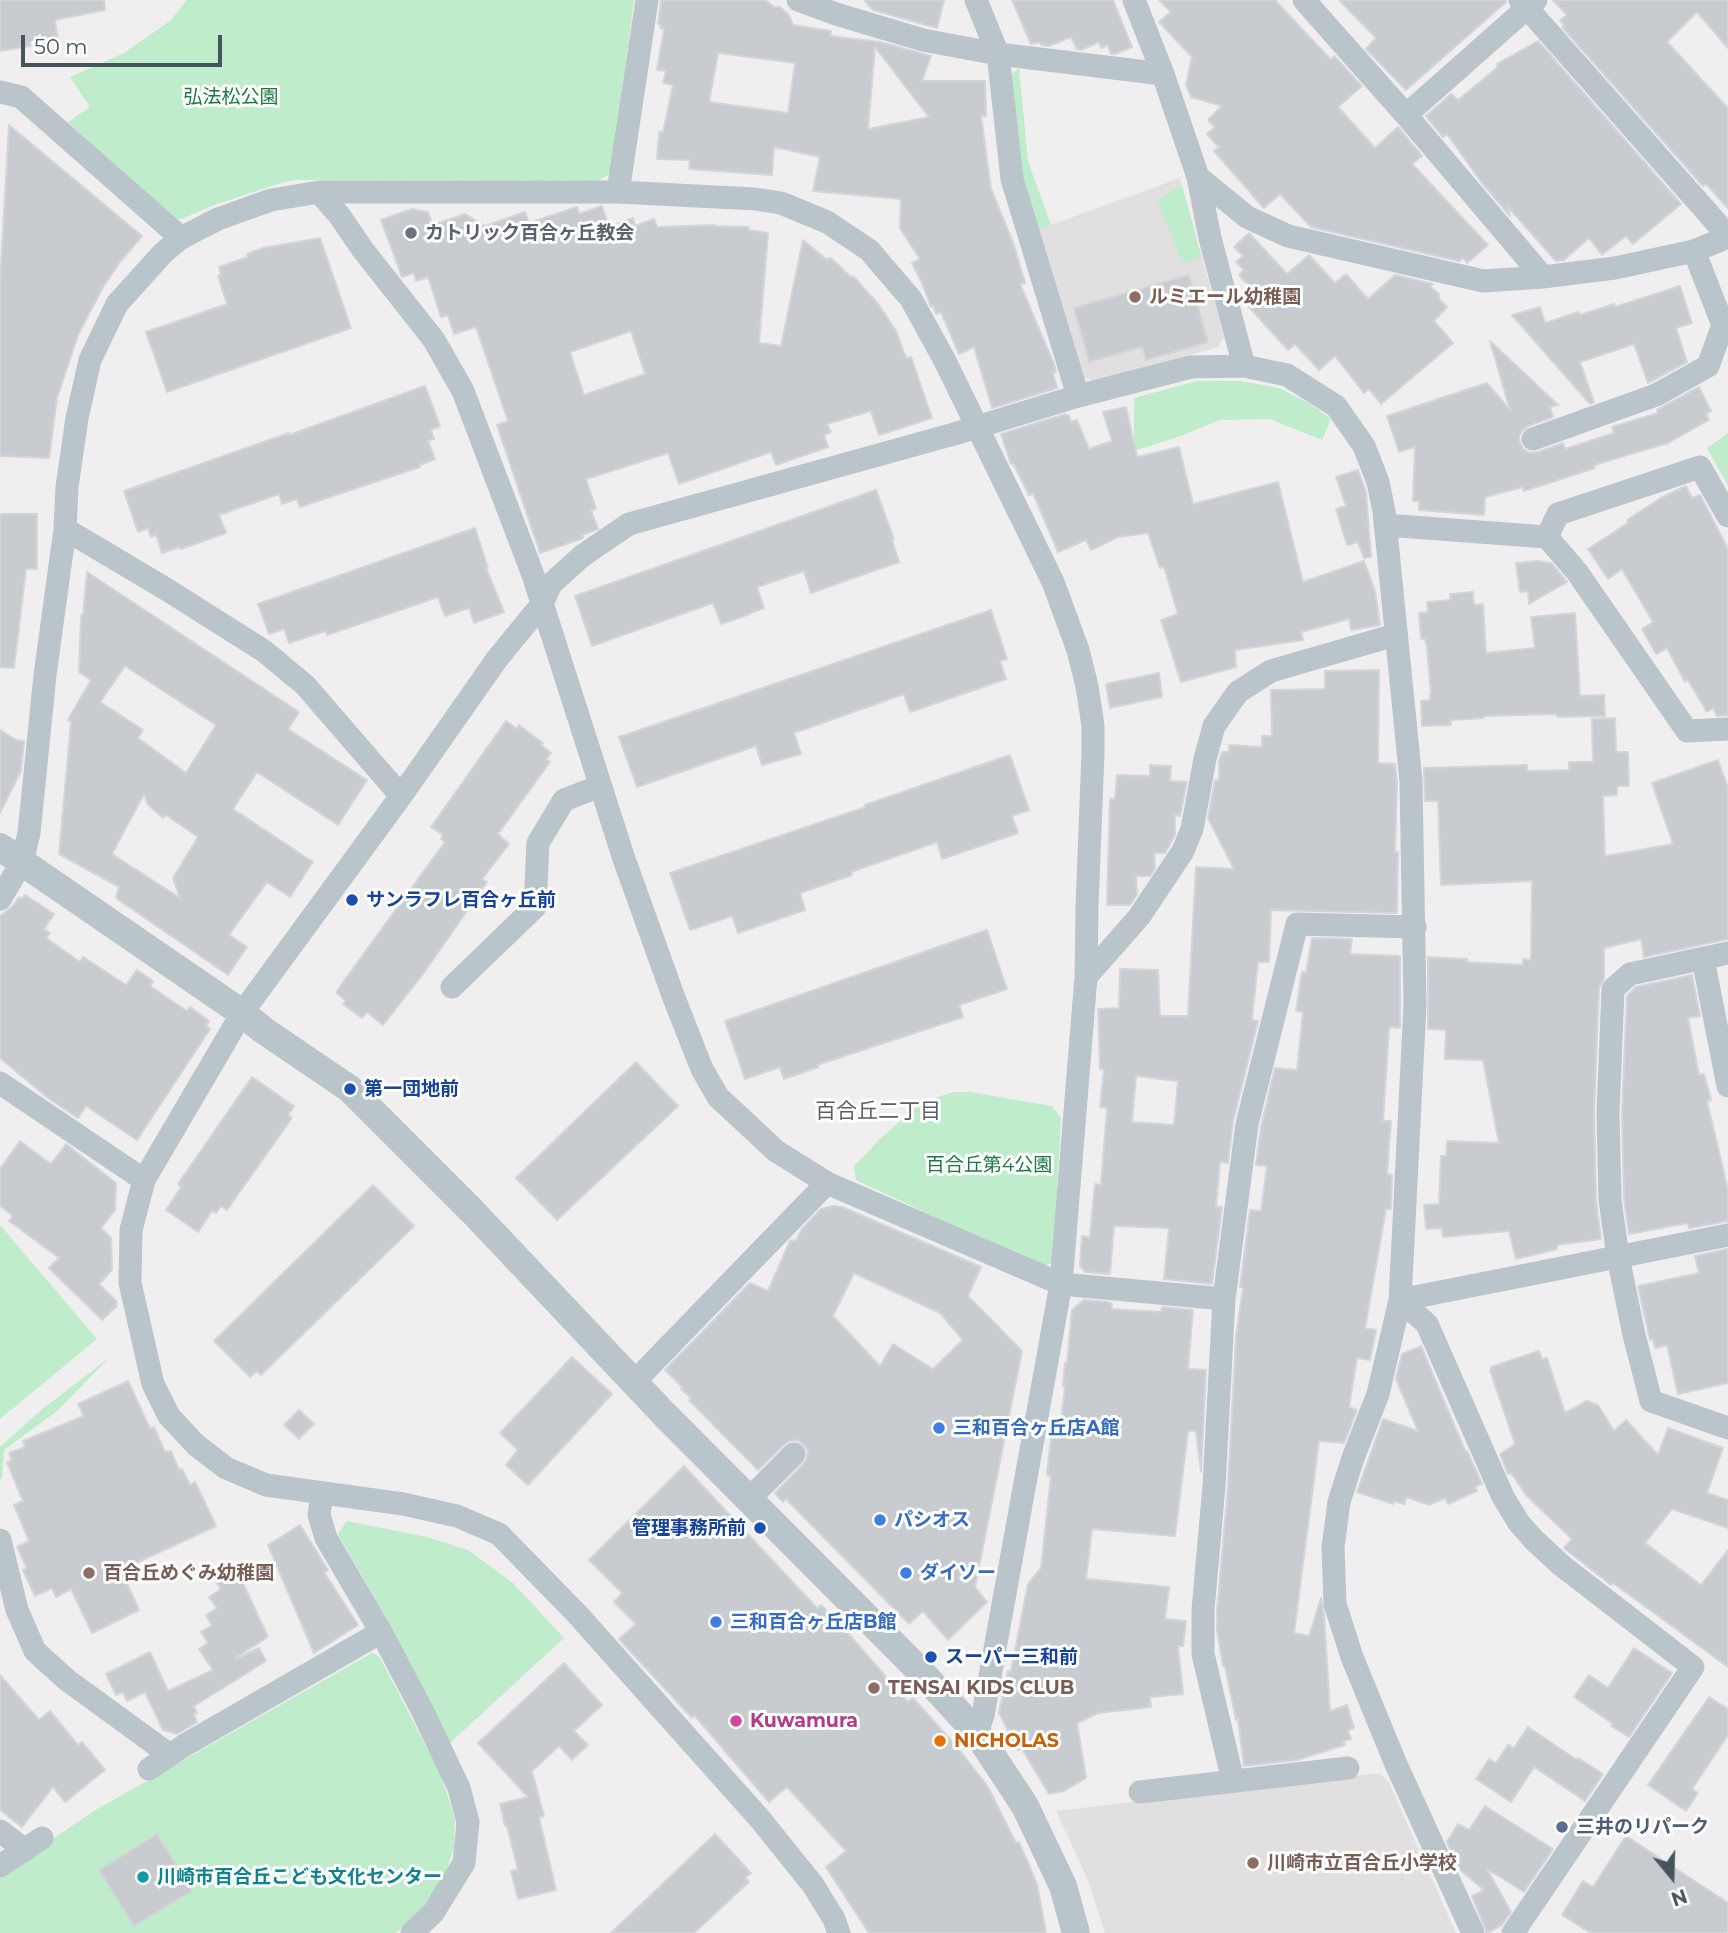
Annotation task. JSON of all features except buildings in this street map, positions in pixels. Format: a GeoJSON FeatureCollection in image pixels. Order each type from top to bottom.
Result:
{"type":"FeatureCollection","features":[{"type":"Feature","properties":{"kind":"street"},"geometry":{"type":"LineString","coordinates":[[618,192],[647,0]]}},
{"type":"Feature","properties":{"kind":"street"},"geometry":{"type":"LineString","coordinates":[[798,0],[923,40],[998,54],[1163,74]]}},
{"type":"Feature","properties":{"kind":"street"},"geometry":{"type":"LineString","coordinates":[[976,0],[998,54],[1013,179],[1078,396]]}},
{"type":"Feature","properties":{"kind":"street"},"geometry":{"type":"LineString","coordinates":[[1134,0],[1163,74],[1198,177],[1210,238],[1244,366]]}},
{"type":"Feature","properties":{"kind":"street"},"geometry":{"type":"LineString","coordinates":[[1304,0],[1406,115],[1543,277]]}},
{"type":"Feature","properties":{"kind":"street"},"geometry":{"type":"LineString","coordinates":[[1198,177],[1247,217],[1288,236],[1483,281],[1615,268],[1694,251],[1728,236],[1528,3],[1406,115]]}},
{"type":"Feature","properties":{"kind":"street"},"geometry":{"type":"LineString","coordinates":[[0,92],[21,97],[181,238]]}},
{"type":"Feature","properties":{"kind":"street"},"geometry":{"type":"LineString","coordinates":[[319,192],[434,340],[463,391],[533,575],[624,859],[674,998],[702,1069],[718,1097],[776,1151],[827,1183],[1061,1284],[1224,1299]]}},
{"type":"Feature","properties":{"kind":"street"},"geometry":{"type":"LineString","coordinates":[[0,899],[11,855],[29,833],[45,674],[65,529],[67,486],[77,418],[90,360],[117,304],[163,253],[181,238],[218,219],[271,200],[319,192],[618,192],[755,199],[781,204],[827,222],[869,250],[911,299],[1053,582],[1079,650],[1093,726],[1086,977],[1061,1284],[983,1715],[977,1733]]}},
{"type":"Feature","properties":{"kind":"street"},"geometry":{"type":"LineString","coordinates":[[1533,439],[1656,395],[1708,366],[1723,325],[1694,251]]}},
{"type":"Feature","properties":{"kind":"street"},"geometry":{"type":"LineString","coordinates":[[839,1933],[834,1919],[813,1885],[761,1819],[569,1605],[499,1534],[457,1516],[403,1504],[266,1485],[226,1468],[196,1445],[169,1416],[153,1384],[130,1283],[131,1230],[144,1180],[242,1013],[401,796],[497,659],[542,604],[551,584],[582,556],[629,524],[977,427],[1078,396],[1191,367],[1244,366],[1287,375],[1336,406],[1364,446],[1378,482],[1385,525],[1411,781],[1415,1005],[1400,1300],[1378,1394],[1339,1502],[1333,1547],[1335,1604],[1352,1657],[1395,1762],[1473,1933]]}},
{"type":"Feature","properties":{"kind":"street"},"geometry":{"type":"LineString","coordinates":[[1547,537],[1558,514],[1700,467],[1728,516]]}},
{"type":"Feature","properties":{"kind":"street"},"geometry":{"type":"LineString","coordinates":[[1385,525],[1547,537],[1577,572],[1687,731],[1728,729]]}},
{"type":"Feature","properties":{"kind":"street"},"geometry":{"type":"LineString","coordinates":[[65,529],[264,651],[305,685],[401,796]]}},
{"type":"Feature","properties":{"kind":"street"},"geometry":{"type":"LineString","coordinates":[[1086,977],[1139,917],[1183,851],[1192,829],[1214,726],[1238,692],[1271,671],[1395,635]]}},
{"type":"Feature","properties":{"kind":"street"},"geometry":{"type":"LineString","coordinates":[[452,988],[535,907],[538,843],[564,800],[600,786]]}},
{"type":"Feature","properties":{"kind":"street"},"geometry":{"type":"LineString","coordinates":[[11,855],[350,1089],[472,1211],[634,1382],[912,1662],[977,1733],[1025,1806],[1063,1886],[1076,1933]]}},
{"type":"Feature","properties":{"kind":"street"},"geometry":{"type":"LineString","coordinates":[[1233,1781],[1203,1654],[1203,1610],[1215,1474],[1224,1299],[1247,1124],[1297,924],[1415,927]]}},
{"type":"Feature","properties":{"kind":"street"},"geometry":{"type":"LineString","coordinates":[[1728,953],[1630,974],[1613,989],[1608,1126],[1610,1200],[1618,1256],[1651,1401],[1728,1428]]}},
{"type":"Feature","properties":{"kind":"street"},"geometry":{"type":"LineString","coordinates":[[1703,959],[1728,1086]]}},
{"type":"Feature","properties":{"kind":"street"},"geometry":{"type":"LineString","coordinates":[[0,1083],[144,1180]]}},
{"type":"Feature","properties":{"kind":"street"},"geometry":{"type":"LineString","coordinates":[[634,1382],[827,1183]]}},
{"type":"Feature","properties":{"kind":"street"},"geometry":{"type":"LineString","coordinates":[[1400,1300],[1728,1234]]}},
{"type":"Feature","properties":{"kind":"street"},"geometry":{"type":"LineString","coordinates":[[1400,1300],[1427,1324],[1503,1497],[1520,1523],[1561,1565],[1693,1667],[1513,1933]]}},
{"type":"Feature","properties":{"kind":"street"},"geometry":{"type":"LineString","coordinates":[[750,1499],[794,1454]]}},
{"type":"Feature","properties":{"kind":"street"},"geometry":{"type":"LineString","coordinates":[[322,1494],[318,1515],[326,1538],[381,1632],[423,1712],[459,1788],[467,1822],[464,1863],[432,1913],[412,1933]]}},
{"type":"Feature","properties":{"kind":"street"},"geometry":{"type":"LineString","coordinates":[[0,1541],[17,1610],[36,1651],[67,1680],[170,1755]]}},
{"type":"Feature","properties":{"kind":"street"},"geometry":{"type":"LineString","coordinates":[[149,1769],[381,1632]]}},
{"type":"Feature","properties":{"kind":"street"},"geometry":{"type":"LineString","coordinates":[[1140,1793],[1348,1768]]}},
{"type":"Feature","properties":{"kind":"street"},"geometry":{"type":"LineString","coordinates":[[0,1831],[33,1844],[0,1866]]}},
{"type":"Feature","properties":{"kind":"shaded area","name":"ルミエール幼稚園"},"geometry":{"type":"Polygon","coordinates":[[[1180,178],[1224,337],[1218,347],[1096,382],[1083,377],[1037,230],[1180,178]]]}},
{"type":"Feature","properties":{"kind":"shaded area","name":"川崎市立百合丘小学校"},"geometry":{"type":"Polygon","coordinates":[[[1380,1773],[1389,1783],[1456,1933],[1105,1933],[1087,1878],[1056,1811],[1380,1773]]]}},
{"type":"Feature","properties":{"kind":"green space","name":"弘法松公園"},"geometry":{"type":"Polygon","coordinates":[[[187,0],[634,0],[611,173],[598,181],[297,180],[211,206],[182,219],[172,219],[68,122],[90,107],[70,77],[124,53],[170,21],[187,0]]]}},
{"type":"Feature","properties":{"kind":"green space"},"geometry":{"type":"Polygon","coordinates":[[[1019,68],[1028,161],[1051,225],[1037,230],[1024,188],[1009,77],[1019,68]]]}},
{"type":"Feature","properties":{"kind":"green space"},"geometry":{"type":"Polygon","coordinates":[[[1182,185],[1201,256],[1183,264],[1157,201],[1182,185]]]}},
{"type":"Feature","properties":{"kind":"green space"},"geometry":{"type":"Polygon","coordinates":[[[1197,381],[1240,381],[1279,388],[1309,403],[1331,419],[1322,440],[1270,419],[1219,420],[1134,451],[1134,398],[1197,381]]]}},
{"type":"Feature","properties":{"kind":"green space"},"geometry":{"type":"Polygon","coordinates":[[[1728,433],[1728,486],[1707,448],[1728,433]]]}},
{"type":"Feature","properties":{"kind":"green space","name":"百合丘第4公園"},"geometry":{"type":"Polygon","coordinates":[[[954,1092],[970,1092],[1052,1106],[1061,1118],[1053,1262],[1042,1267],[856,1180],[854,1166],[881,1138],[919,1105],[954,1092]]]}},
{"type":"Feature","properties":{"kind":"green space"},"geometry":{"type":"Polygon","coordinates":[[[0,1225],[97,1339],[0,1419],[0,1225]]]}},
{"type":"Feature","properties":{"kind":"green space"},"geometry":{"type":"Polygon","coordinates":[[[110,1357],[57,1411],[4,1450],[0,1480],[0,1447],[40,1411],[110,1357]]]}},
{"type":"Feature","properties":{"kind":"green space"},"geometry":{"type":"Polygon","coordinates":[[[347,1521],[427,1537],[468,1550],[513,1583],[564,1638],[450,1743],[386,1618],[338,1534],[347,1521]]]}},
{"type":"Feature","properties":{"kind":"green space"},"geometry":{"type":"Polygon","coordinates":[[[372,1653],[379,1656],[440,1773],[455,1819],[454,1847],[446,1873],[417,1915],[396,1933],[0,1933],[0,1875],[94,1811],[372,1653]]]}},
{"type":"Feature","properties":{"kind":"place","name":"カトリック百合ヶ丘教会"},"geometry":{"type":"Point","coordinates":[411,233]}},
{"type":"Feature","properties":{"kind":"place","name":"ルミエール幼稚園"},"geometry":{"type":"Point","coordinates":[1135,297]}},
{"type":"Feature","properties":{"kind":"place","name":"サンラフレ百合ヶ丘前"},"geometry":{"type":"Point","coordinates":[352,900]}},
{"type":"Feature","properties":{"kind":"place","name":"第一団地前"},"geometry":{"type":"Point","coordinates":[350,1089]}},
{"type":"Feature","properties":{"kind":"place","name":"三和百合ヶ丘店A館"},"geometry":{"type":"Point","coordinates":[939,1428]}},
{"type":"Feature","properties":{"kind":"place","name":"パシオス"},"geometry":{"type":"Point","coordinates":[880,1520]}},
{"type":"Feature","properties":{"kind":"place","name":"管理事務所前"},"geometry":{"type":"Point","coordinates":[760,1528]}},
{"type":"Feature","properties":{"kind":"place","name":"百合丘めぐみ幼稚園"},"geometry":{"type":"Point","coordinates":[89,1573]}},
{"type":"Feature","properties":{"kind":"place","name":"ダイソー"},"geometry":{"type":"Point","coordinates":[906,1573]}},
{"type":"Feature","properties":{"kind":"place","name":"三和百合ヶ丘店B館"},"geometry":{"type":"Point","coordinates":[716,1622]}},
{"type":"Feature","properties":{"kind":"place","name":"スーパー三和前"},"geometry":{"type":"Point","coordinates":[931,1657]}},
{"type":"Feature","properties":{"kind":"place","name":"TENSAI KIDS CLUB"},"geometry":{"type":"Point","coordinates":[874,1688]}},
{"type":"Feature","properties":{"kind":"place","name":"Kuwamura"},"geometry":{"type":"Point","coordinates":[736,1721]}},
{"type":"Feature","properties":{"kind":"place","name":"NICHOLAS"},"geometry":{"type":"Point","coordinates":[940,1741]}},
{"type":"Feature","properties":{"kind":"place","name":"三井のリパーク"},"geometry":{"type":"Point","coordinates":[1562,1827]}},
{"type":"Feature","properties":{"kind":"place","name":"川崎市立百合丘小学校"},"geometry":{"type":"Point","coordinates":[1253,1863]}},
{"type":"Feature","properties":{"kind":"place","name":"川崎市百合丘こども文化センター"},"geometry":{"type":"Point","coordinates":[143,1877]}},
{"type":"Feature","properties":{"kind":"district","name":"百合丘二丁目"},"geometry":{"type":"Point","coordinates":[878,1112]}}]}
